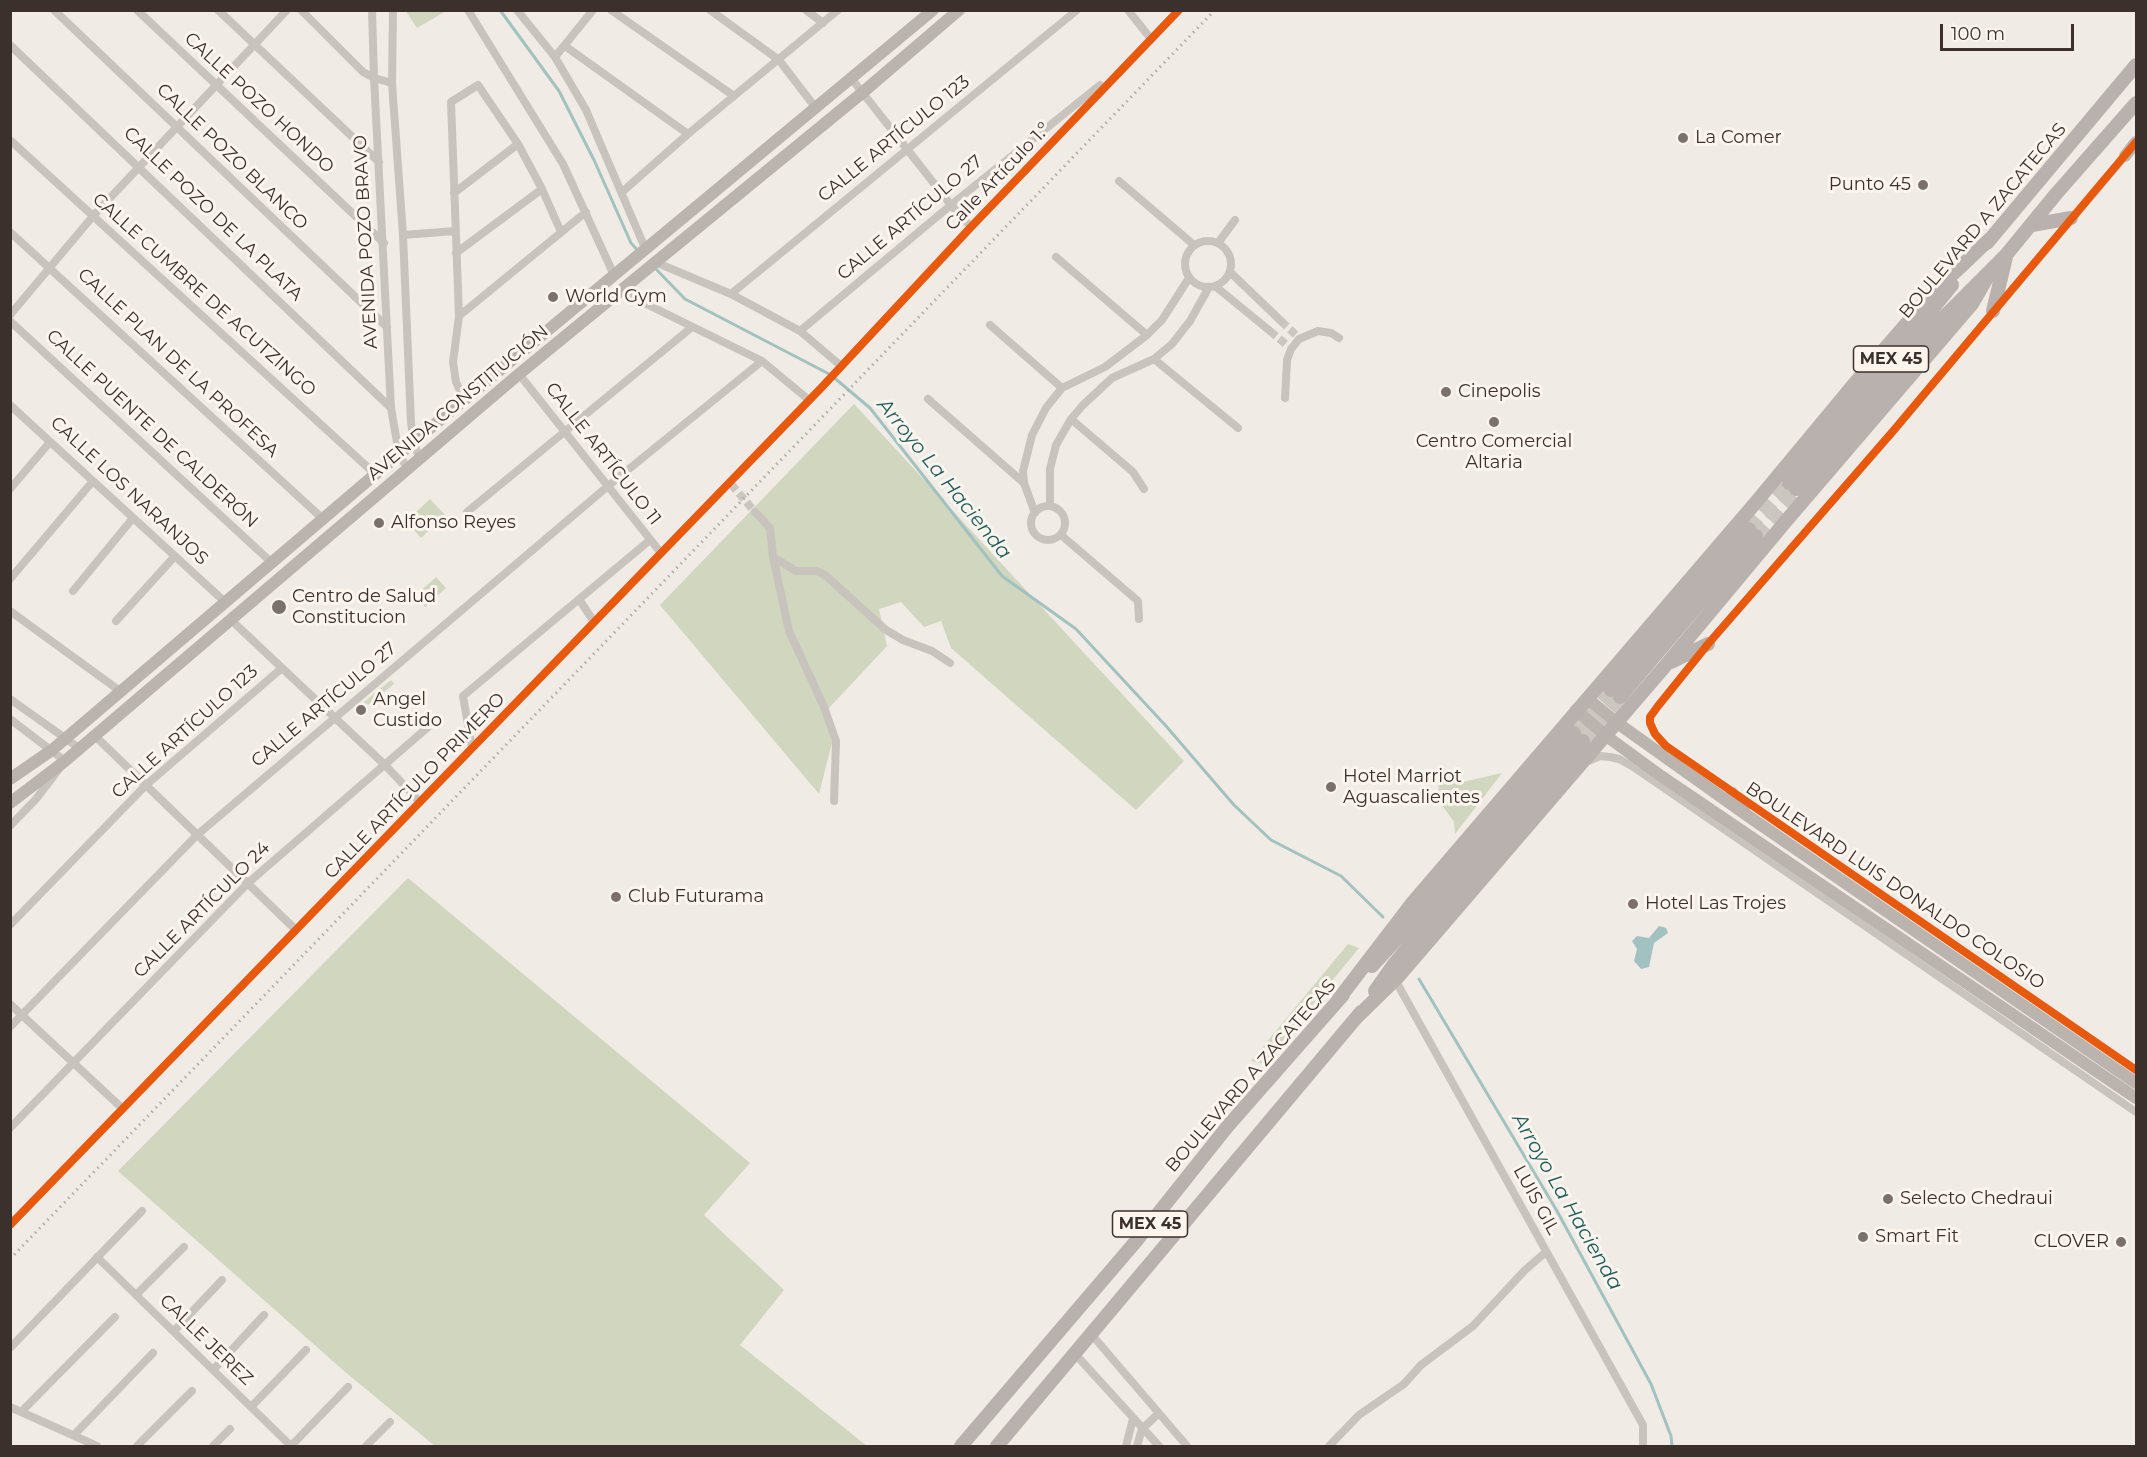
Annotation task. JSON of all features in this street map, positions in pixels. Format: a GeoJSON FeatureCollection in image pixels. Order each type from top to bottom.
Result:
{"type":"FeatureCollection","features":[{"type":"Feature","properties":{"kind":"main road","name":"AVENIDA CONSTITUCIÓN"},"geometry":{"type":"LineString","coordinates":[[10,778],[52,750],[375,474],[933,10]]}},
{"type":"Feature","properties":{"kind":"main road","name":"AVENIDA CONSTITUCIÓN"},"geometry":{"type":"LineString","coordinates":[[10,803],[65,761],[407,468],[631,281],[862,93],[959,10]]}},
{"type":"Feature","properties":{"kind":"main road","name":"BOULEVARD A ZACATECAS"},"geometry":{"type":"LineString","coordinates":[[2136,65],[1993,236],[1793,486],[1935,326],[2007,255],[2056,194],[2136,103]]}},
{"type":"Feature","properties":{"kind":"main road"},"geometry":{"type":"LineString","coordinates":[[2131,156],[2136,142]]}},
{"type":"Feature","properties":{"kind":"main road"},"geometry":{"type":"LineString","coordinates":[[2032,225],[2071,218]]}},
{"type":"Feature","properties":{"kind":"main road"},"geometry":{"type":"LineString","coordinates":[[1338,1000],[1413,902],[1758,501],[1934,286],[1993,236]]}},
{"type":"Feature","properties":{"kind":"main road"},"geometry":{"type":"LineString","coordinates":[[1993,311],[2007,255]]}},
{"type":"Feature","properties":{"kind":"main road"},"geometry":{"type":"LineString","coordinates":[[1392,976],[1666,665],[1972,304],[1991,271]]}},
{"type":"Feature","properties":{"kind":"main road"},"geometry":{"type":"LineString","coordinates":[[1616,694],[1753,532]]}},
{"type":"Feature","properties":{"kind":"main road"},"geometry":{"type":"LineString","coordinates":[[1666,665],[1708,644]]}},
{"type":"Feature","properties":{"kind":"main road","name":"BOULEVARD LUIS DONALDO COLOSIO"},"geometry":{"type":"LineString","coordinates":[[1587,698],[1616,722],[1748,816],[2136,1083]]}},
{"type":"Feature","properties":{"kind":"main road"},"geometry":{"type":"LineString","coordinates":[[1576,710],[1605,735],[1661,776],[2136,1098]]}},
{"type":"Feature","properties":{"kind":"main road","name":"BOULEVARD A ZACATECAS"},"geometry":{"type":"LineString","coordinates":[[961,1446],[1137,1240],[1227,1127],[1338,1000],[1383,955],[1578,737],[1392,976],[998,1446]]}},
{"type":"Feature","properties":{"kind":"main road"},"geometry":{"type":"LineString","coordinates":[[1661,776],[1669,791]]}},
{"type":"Feature","properties":{"kind":"main road"},"geometry":{"type":"LineString","coordinates":[[1732,793],[1748,816]]}},
{"type":"Feature","properties":{"kind":"main road"},"geometry":{"type":"LineString","coordinates":[[1756,851],[1771,850]]}},
{"type":"Feature","properties":{"kind":"main road"},"geometry":{"type":"LineString","coordinates":[[1853,888],[1874,891]]}},
{"type":"Feature","properties":{"kind":"main road"},"geometry":{"type":"LineString","coordinates":[[1934,944],[1946,960],[1964,976],[1969,985],[1991,992],[2039,1025],[2067,1035]]}},
{"type":"Feature","properties":{"kind":"street","name":"CALLE POZO BLANCO"},"geometry":{"type":"LineString","coordinates":[[54,10],[387,327]]}},
{"type":"Feature","properties":{"kind":"street","name":"CALLE POZO HONDO"},"geometry":{"type":"LineString","coordinates":[[137,10],[384,243]]}},
{"type":"Feature","properties":{"kind":"street"},"geometry":{"type":"LineString","coordinates":[[218,10],[379,162]]}},
{"type":"Feature","properties":{"kind":"street"},"geometry":{"type":"LineString","coordinates":[[10,315],[93,216],[287,10]]}},
{"type":"Feature","properties":{"kind":"street"},"geometry":{"type":"LineString","coordinates":[[301,10],[356,65],[374,78],[392,84]]}},
{"type":"Feature","properties":{"kind":"street","name":"AVENIDA POZO BRAVO"},"geometry":{"type":"LineString","coordinates":[[372,10],[392,408],[399,454],[407,468]]}},
{"type":"Feature","properties":{"kind":"street","name":"AVENIDA POZO BRAVO"},"geometry":{"type":"LineString","coordinates":[[393,10],[392,84],[403,235],[411,423],[419,458]]}},
{"type":"Feature","properties":{"kind":"street"},"geometry":{"type":"LineString","coordinates":[[468,10],[563,164],[617,272]]}},
{"type":"Feature","properties":{"kind":"street"},"geometry":{"type":"LineString","coordinates":[[555,57],[593,10]]}},
{"type":"Feature","properties":{"kind":"street"},"geometry":{"type":"LineString","coordinates":[[611,10],[734,96]]}},
{"type":"Feature","properties":{"kind":"street"},"geometry":{"type":"LineString","coordinates":[[710,10],[779,60],[815,107]]}},
{"type":"Feature","properties":{"kind":"street"},"geometry":{"type":"LineString","coordinates":[[806,10],[823,23]]}},
{"type":"Feature","properties":{"kind":"street"},"geometry":{"type":"LineString","coordinates":[[622,192],[688,134],[838,10]]}},
{"type":"Feature","properties":{"kind":"street","name":"CALLE ARTÍCULO 123"},"geometry":{"type":"LineString","coordinates":[[731,294],[1077,10]]}},
{"type":"Feature","properties":{"kind":"street"},"geometry":{"type":"LineString","coordinates":[[1128,10],[1151,39]]}},
{"type":"Feature","properties":{"kind":"street","name":"Calle Artículo 1.º"},"geometry":{"type":"LineString","coordinates":[[837,368],[1179,10]]}},
{"type":"Feature","properties":{"kind":"street"},"geometry":{"type":"LineString","coordinates":[[519,12],[555,57],[586,110],[644,249]]}},
{"type":"Feature","properties":{"kind":"street","name":"CALLE POZO DE LA PLATA"},"geometry":{"type":"LineString","coordinates":[[10,45],[392,408]]}},
{"type":"Feature","properties":{"kind":"street"},"geometry":{"type":"LineString","coordinates":[[565,46],[688,134]]}},
{"type":"Feature","properties":{"kind":"street","name":"CALLE ARTÍCULO 27"},"geometry":{"type":"LineString","coordinates":[[800,332],[951,205],[1126,64]]}},
{"type":"Feature","properties":{"kind":"street"},"geometry":{"type":"LineString","coordinates":[[851,78],[971,227]]}},
{"type":"Feature","properties":{"kind":"street"},"geometry":{"type":"LineString","coordinates":[[464,400],[456,382],[453,362],[459,316],[454,231],[451,102],[478,85],[518,144],[542,189],[561,232]]}},
{"type":"Feature","properties":{"kind":"street","name":"CALLE CUMBRE DE ACUTZINGO"},"geometry":{"type":"LineString","coordinates":[[10,141],[375,474]]}},
{"type":"Feature","properties":{"kind":"street"},"geometry":{"type":"LineString","coordinates":[[454,193],[518,144]]}},
{"type":"Feature","properties":{"kind":"street"},"geometry":{"type":"LineString","coordinates":[[1708,644],[1894,430],[2071,218],[2131,156]]}},
{"type":"Feature","properties":{"kind":"street"},"geometry":{"type":"LineString","coordinates":[[1119,181],[1194,245]]}},
{"type":"Feature","properties":{"kind":"street"},"geometry":{"type":"LineString","coordinates":[[456,253],[542,189]]}},
{"type":"Feature","properties":{"kind":"street"},"geometry":{"type":"LineString","coordinates":[[459,316],[586,212]]}},
{"type":"Feature","properties":{"kind":"street"},"geometry":{"type":"LineString","coordinates":[[1218,243],[1234,220]]}},
{"type":"Feature","properties":{"kind":"street"},"geometry":{"type":"LineString","coordinates":[[403,235],[454,231]]}},
{"type":"Feature","properties":{"kind":"street","name":"CALLE PLAN DE LA PROFESA"},"geometry":{"type":"LineString","coordinates":[[10,232],[323,519]]}},
{"type":"Feature","properties":{"kind":"street"},"geometry":{"type":"LineString","coordinates":[[1050,506],[1050,469],[1056,445],[1071,419],[1112,378],[1154,359],[1172,344],[1212,287],[1226,278],[1230,272],[1232,264],[1225,248],[1210,240],[1194,245],[1185,257],[1184,264],[1189,278],[1202,286],[1212,287],[1270,332]]}},
{"type":"Feature","properties":{"kind":"street"},"geometry":{"type":"LineString","coordinates":[[1056,257],[1147,335]]}},
{"type":"Feature","properties":{"kind":"street"},"geometry":{"type":"LineString","coordinates":[[653,264],[731,294],[800,332],[837,368]]}},
{"type":"Feature","properties":{"kind":"street"},"geometry":{"type":"LineString","coordinates":[[1230,272],[1281,321]]}},
{"type":"Feature","properties":{"kind":"street"},"geometry":{"type":"LineString","coordinates":[[1035,513],[1024,483],[1023,471],[1032,435],[1046,408],[1062,388],[1105,367],[1147,335],[1162,320],[1189,278]]}},
{"type":"Feature","properties":{"kind":"street"},"geometry":{"type":"LineString","coordinates":[[620,291],[762,361],[809,400]]}},
{"type":"Feature","properties":{"kind":"street","name":"CALLE PUENTE DE CALDERÓN"},"geometry":{"type":"LineString","coordinates":[[10,321],[271,562]]}},
{"type":"Feature","properties":{"kind":"street"},"geometry":{"type":"LineString","coordinates":[[990,325],[1062,388]]}},
{"type":"Feature","properties":{"kind":"street"},"geometry":{"type":"LineString","coordinates":[[467,512],[692,327]]}},
{"type":"Feature","properties":{"kind":"street"},"geometry":{"type":"LineString","coordinates":[[1285,398],[1287,360],[1290,347],[1298,338],[1318,331],[1330,333],[1339,338]]}},
{"type":"Feature","properties":{"kind":"street"},"geometry":{"type":"LineString","coordinates":[[1154,359],[1239,428]]}},
{"type":"Feature","properties":{"kind":"street","name":"CALLE ARTÍCULO 27"},"geometry":{"type":"LineString","coordinates":[[10,1027],[197,835],[608,486],[762,361]]}},
{"type":"Feature","properties":{"kind":"street"},"geometry":{"type":"LineString","coordinates":[[1105,367],[1112,378]]}},
{"type":"Feature","properties":{"kind":"street","name":"CALLE ARTÍCULO PRIMERO"},"geometry":{"type":"LineString","coordinates":[[12,1222],[731,483],[822,387],[837,368]]}},
{"type":"Feature","properties":{"kind":"street","name":"CALLE ARTÍCULO 11"},"geometry":{"type":"LineString","coordinates":[[519,374],[661,553]]}},
{"type":"Feature","properties":{"kind":"street"},"geometry":{"type":"LineString","coordinates":[[928,399],[1024,483]]}},
{"type":"Feature","properties":{"kind":"street","name":"CALLE LOS NARANJOS"},"geometry":{"type":"LineString","coordinates":[[10,405],[225,602]]}},
{"type":"Feature","properties":{"kind":"street"},"geometry":{"type":"LineString","coordinates":[[1071,419],[1133,472],[1144,489]]}},
{"type":"Feature","properties":{"kind":"street"},"geometry":{"type":"LineString","coordinates":[[10,489],[50,442]]}},
{"type":"Feature","properties":{"kind":"street"},"geometry":{"type":"LineString","coordinates":[[10,579],[93,481]]}},
{"type":"Feature","properties":{"kind":"street"},"geometry":{"type":"LineString","coordinates":[[1050,506],[1060,511],[1065,520],[1061,535],[1051,540],[1040,538],[1033,529],[1032,518],[1044,507],[1050,506]]}},
{"type":"Feature","properties":{"kind":"street"},"geometry":{"type":"LineString","coordinates":[[755,512],[770,528],[773,557],[789,631],[824,707],[836,741],[834,801]]}},
{"type":"Feature","properties":{"kind":"street"},"geometry":{"type":"LineString","coordinates":[[73,591],[133,518]]}},
{"type":"Feature","properties":{"kind":"street"},"geometry":{"type":"LineString","coordinates":[[1061,535],[1138,602],[1139,619]]}},
{"type":"Feature","properties":{"kind":"street"},"geometry":{"type":"LineString","coordinates":[[472,748],[463,696],[650,540]]}},
{"type":"Feature","properties":{"kind":"street"},"geometry":{"type":"LineString","coordinates":[[116,621],[175,556]]}},
{"type":"Feature","properties":{"kind":"street"},"geometry":{"type":"LineString","coordinates":[[773,557],[796,571],[817,571],[825,575],[886,630],[903,640],[932,651],[950,663]]}},
{"type":"Feature","properties":{"kind":"street"},"geometry":{"type":"LineString","coordinates":[[579,599],[594,622]]}},
{"type":"Feature","properties":{"kind":"street"},"geometry":{"type":"LineString","coordinates":[[10,611],[120,691]]}},
{"type":"Feature","properties":{"kind":"street"},"geometry":{"type":"LineString","coordinates":[[230,619],[385,765],[420,802]]}},
{"type":"Feature","properties":{"kind":"street","name":"BOULEVARD LUIS DONALDO COLOSIO"},"geometry":{"type":"LineString","coordinates":[[1708,644],[1650,717],[1655,734],[1666,746],[2136,1070]]}},
{"type":"Feature","properties":{"kind":"street","name":"CALLE ARTÍCULO 123"},"geometry":{"type":"LineString","coordinates":[[10,925],[146,785],[282,668]]}},
{"type":"Feature","properties":{"kind":"street"},"geometry":{"type":"LineString","coordinates":[[10,699],[79,748]]}},
{"type":"Feature","properties":{"kind":"street"},"geometry":{"type":"LineString","coordinates":[[10,719],[65,761],[36,799],[10,826]]}},
{"type":"Feature","properties":{"kind":"street","name":"CALLE ARTÍCULO 24"},"geometry":{"type":"LineString","coordinates":[[10,1128],[248,883],[427,728]]}},
{"type":"Feature","properties":{"kind":"street"},"geometry":{"type":"LineString","coordinates":[[94,735],[296,930]]}},
{"type":"Feature","properties":{"kind":"street"},"geometry":{"type":"LineString","coordinates":[[1578,766],[1600,756],[1619,759],[2136,1112]]}},
{"type":"Feature","properties":{"kind":"street","name":"LUIS GIL"},"geometry":{"type":"LineString","coordinates":[[1392,976],[1643,1425],[1643,1446]]}},
{"type":"Feature","properties":{"kind":"street"},"geometry":{"type":"LineString","coordinates":[[10,1004],[123,1109]]}},
{"type":"Feature","properties":{"kind":"street"},"geometry":{"type":"LineString","coordinates":[[10,1348],[142,1211]]}},
{"type":"Feature","properties":{"kind":"street"},"geometry":{"type":"LineString","coordinates":[[136,1295],[184,1246]]}},
{"type":"Feature","properties":{"kind":"street"},"geometry":{"type":"LineString","coordinates":[[1329,1446],[1359,1415],[1404,1384],[1421,1365],[1473,1326],[1525,1270],[1546,1252]]}},
{"type":"Feature","properties":{"kind":"street","name":"CALLE JEREZ"},"geometry":{"type":"LineString","coordinates":[[97,1257],[291,1446]]}},
{"type":"Feature","properties":{"kind":"street"},"geometry":{"type":"LineString","coordinates":[[174,1331],[222,1280]]}},
{"type":"Feature","properties":{"kind":"street"},"geometry":{"type":"LineString","coordinates":[[213,1370],[264,1315]]}},
{"type":"Feature","properties":{"kind":"street"},"geometry":{"type":"LineString","coordinates":[[22,1411],[115,1317]]}},
{"type":"Feature","properties":{"kind":"street"},"geometry":{"type":"LineString","coordinates":[[1092,1335],[1187,1446]]}},
{"type":"Feature","properties":{"kind":"street"},"geometry":{"type":"LineString","coordinates":[[251,1407],[306,1350]]}},
{"type":"Feature","properties":{"kind":"street"},"geometry":{"type":"LineString","coordinates":[[74,1435],[153,1353]]}},
{"type":"Feature","properties":{"kind":"street"},"geometry":{"type":"LineString","coordinates":[[1076,1355],[1159,1446]]}},
{"type":"Feature","properties":{"kind":"street"},"geometry":{"type":"LineString","coordinates":[[291,1446],[348,1387]]}},
{"type":"Feature","properties":{"kind":"street"},"geometry":{"type":"LineString","coordinates":[[137,1446],[192,1391]]}},
{"type":"Feature","properties":{"kind":"street"},"geometry":{"type":"LineString","coordinates":[[10,1407],[97,1446]]}},
{"type":"Feature","properties":{"kind":"street"},"geometry":{"type":"LineString","coordinates":[[1137,1446],[1142,1429],[1158,1414]]}},
{"type":"Feature","properties":{"kind":"street"},"geometry":{"type":"LineString","coordinates":[[1126,1446],[1133,1419]]}},
{"type":"Feature","properties":{"kind":"street"},"geometry":{"type":"LineString","coordinates":[[366,1446],[390,1422]]}},
{"type":"Feature","properties":{"kind":"street"},"geometry":{"type":"LineString","coordinates":[[213,1446],[230,1429]]}},
{"type":"Feature","properties":{"kind":"green space"},"geometry":{"type":"Polygon","coordinates":[[[406,11],[446,11],[417,28],[406,11]]]}},
{"type":"Feature","properties":{"kind":"green space"},"geometry":{"type":"Polygon","coordinates":[[[854,404],[1184,761],[1136,810],[951,648],[941,621],[924,627],[901,602],[879,609],[887,646],[829,708],[832,743],[819,794],[660,605],[854,404]]]}},
{"type":"Feature","properties":{"kind":"green space"},"geometry":{"type":"Polygon","coordinates":[[[430,499],[445,515],[421,538],[406,521],[430,499]]]}},
{"type":"Feature","properties":{"kind":"green space"},"geometry":{"type":"Polygon","coordinates":[[[436,577],[446,588],[425,607],[415,596],[436,577]]]}},
{"type":"Feature","properties":{"kind":"green space"},"geometry":{"type":"Polygon","coordinates":[[[391,680],[394,684],[368,705],[364,702],[391,680]]]}},
{"type":"Feature","properties":{"kind":"green space"},"geometry":{"type":"Polygon","coordinates":[[[1502,773],[1455,834],[1454,822],[1439,801],[1433,798],[1438,797],[1439,782],[1449,784],[1502,773]]]}},
{"type":"Feature","properties":{"kind":"green space"},"geometry":{"type":"Polygon","coordinates":[[[408,878],[750,1163],[704,1215],[784,1290],[740,1345],[867,1446],[435,1446],[344,1371],[118,1171],[408,878]]]}},
{"type":"Feature","properties":{"kind":"green space"},"geometry":{"type":"Polygon","coordinates":[[[1348,944],[1359,948],[1264,1064],[1251,1061],[1348,944]]]}},
{"type":"Feature","properties":{"kind":"water"},"geometry":{"type":"Polygon","coordinates":[[[1659,926],[1666,928],[1668,933],[1654,943],[1649,967],[1641,969],[1634,961],[1637,949],[1632,941],[1637,936],[1649,938],[1659,926]]]}},
{"type":"Feature","properties":{"kind":"waterway","name":"Arroyo La Hacienda"},"geometry":{"type":"LineString","coordinates":[[500,10],[559,91],[594,160],[631,243],[639,252]]}},
{"type":"Feature","properties":{"kind":"waterway","name":"Arroyo La Hacienda"},"geometry":{"type":"LineString","coordinates":[[654,267],[685,299],[831,375],[870,408],[1002,576],[1076,629],[1166,726],[1234,805],[1271,840],[1341,876],[1383,917]]}},
{"type":"Feature","properties":{"kind":"waterway","name":"Arroyo La Hacienda"},"geometry":{"type":"LineString","coordinates":[[1419,979],[1557,1211],[1651,1384],[1671,1436],[1672,1446]]}},
{"type":"Feature","properties":{"kind":"tunnel"},"geometry":{"type":"LineString","coordinates":[[1281,321],[1297,336]]}},
{"type":"Feature","properties":{"kind":"tunnel"},"geometry":{"type":"LineString","coordinates":[[1270,331],[1288,346]]}},
{"type":"Feature","properties":{"kind":"tunnel"},"geometry":{"type":"LineString","coordinates":[[1749,529],[1789,483]]}},
{"type":"Feature","properties":{"kind":"tunnel"},"geometry":{"type":"LineString","coordinates":[[731,484],[755,512]]}},
{"type":"Feature","properties":{"kind":"tunnel"},"geometry":{"type":"LineString","coordinates":[[1756,536],[1796,489]]}},
{"type":"Feature","properties":{"kind":"tunnel"},"geometry":{"type":"LineString","coordinates":[[1574,733],[1611,690]]}},
{"type":"Feature","properties":{"kind":"tunnel"},"geometry":{"type":"LineString","coordinates":[[1583,741],[1620,697]]}},
{"type":"Feature","properties":{"kind":"railway"},"geometry":{"type":"LineString","coordinates":[[10,1259],[1215,10]]}},
{"type":"Feature","properties":{"kind":"cycle path"},"geometry":{"type":"LineString","coordinates":[[10,1225],[822,387],[971,227],[1179,10]]}},
{"type":"Feature","properties":{"kind":"cycle path"},"geometry":{"type":"LineString","coordinates":[[2136,142],[1894,430],[1708,644],[1650,717],[1655,734],[1666,746],[2136,1070]]}},
{"type":"Feature","properties":{"kind":"place","name":"La Comer"},"geometry":{"type":"Point","coordinates":[1683,138]}},
{"type":"Feature","properties":{"kind":"place","name":"Punto 45"},"geometry":{"type":"Point","coordinates":[1923,185]}},
{"type":"Feature","properties":{"kind":"place","name":"World Gym"},"geometry":{"type":"Point","coordinates":[553,297]}},
{"type":"Feature","properties":{"kind":"place","name":"Cinepolis"},"geometry":{"type":"Point","coordinates":[1446,392]}},
{"type":"Feature","properties":{"kind":"place","name":"Centro Comercial Altaria"},"geometry":{"type":"Point","coordinates":[1494,422]}},
{"type":"Feature","properties":{"kind":"place","name":"Alfonso Reyes"},"geometry":{"type":"Point","coordinates":[379,523]}},
{"type":"Feature","properties":{"kind":"place","name":"Centro de Salud Constitucion"},"geometry":{"type":"Point","coordinates":[279,607]}},
{"type":"Feature","properties":{"kind":"place","name":"Angel Custido"},"geometry":{"type":"Point","coordinates":[361,710]}},
{"type":"Feature","properties":{"kind":"place","name":"Hotel Marriot Aguascalientes"},"geometry":{"type":"Point","coordinates":[1331,787]}},
{"type":"Feature","properties":{"kind":"place","name":"Club Futurama"},"geometry":{"type":"Point","coordinates":[616,897]}},
{"type":"Feature","properties":{"kind":"place","name":"Hotel Las Trojes"},"geometry":{"type":"Point","coordinates":[1633,904]}},
{"type":"Feature","properties":{"kind":"place","name":"Selecto Chedraui"},"geometry":{"type":"Point","coordinates":[1888,1199]}},
{"type":"Feature","properties":{"kind":"place","name":"Smart Fit"},"geometry":{"type":"Point","coordinates":[1863,1237]}},
{"type":"Feature","properties":{"kind":"place","name":"CLOVER"},"geometry":{"type":"Point","coordinates":[2121,1242]}}]}
